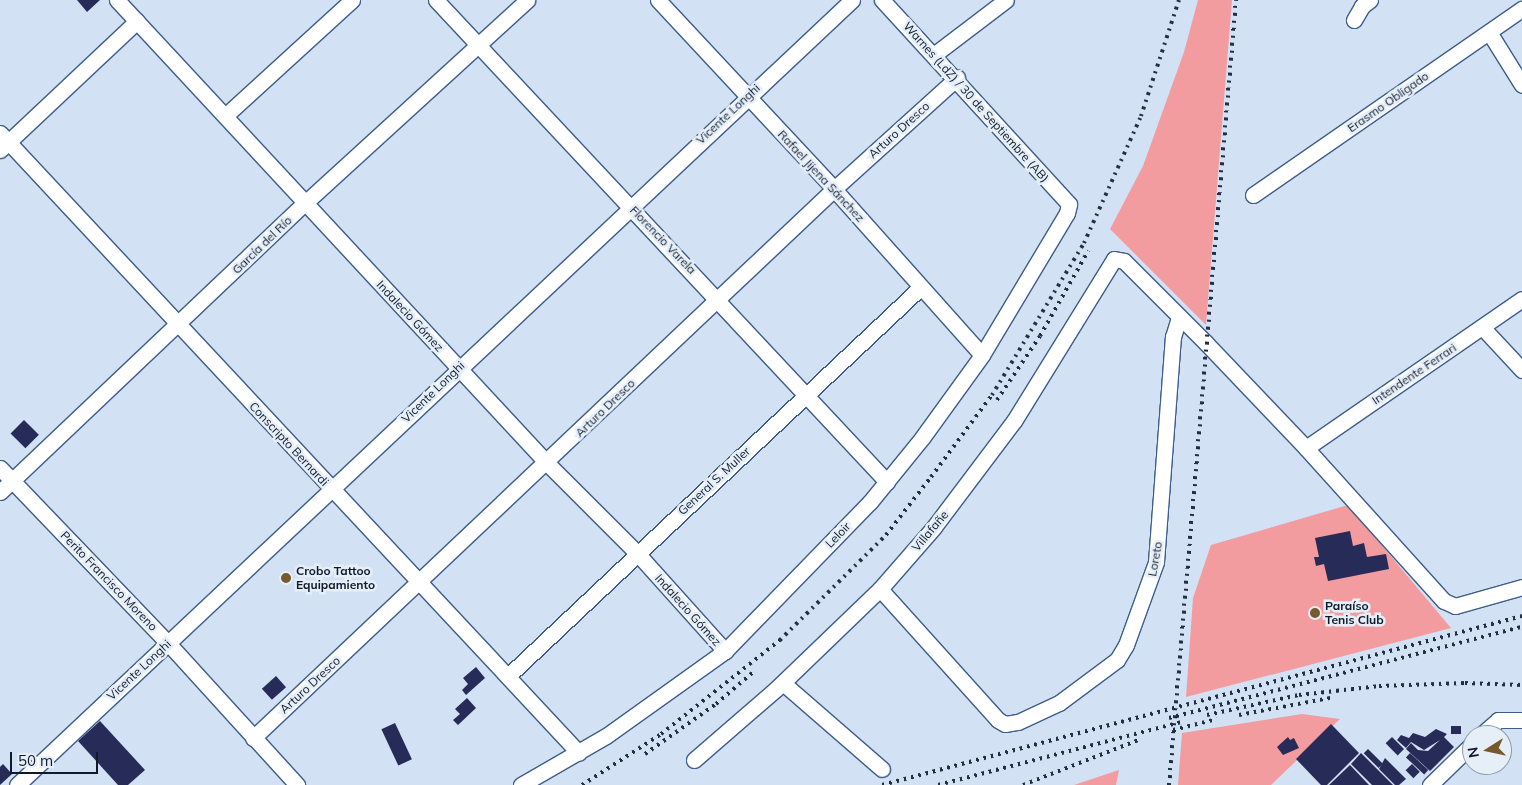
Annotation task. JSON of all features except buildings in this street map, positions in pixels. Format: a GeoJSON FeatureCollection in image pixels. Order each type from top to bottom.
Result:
{"type":"FeatureCollection","features":[{"type":"Feature","properties":{"kind":"street","name":"Indalecio Gómez"},"geometry":{"type":"LineString","coordinates":[[117,0],[547,463],[637,553],[725,651]]}},
{"type":"Feature","properties":{"kind":"street"},"geometry":{"type":"LineString","coordinates":[[225,116],[352,0]]}},
{"type":"Feature","properties":{"kind":"street","name":"Florencio Varela"},"geometry":{"type":"LineString","coordinates":[[436,0],[720,300],[887,482]]}},
{"type":"Feature","properties":{"kind":"street","name":"García del Río"},"geometry":{"type":"LineString","coordinates":[[0,492],[178,326],[305,203],[527,0]]}},
{"type":"Feature","properties":{"kind":"street","name":"Rafael Jijena Sánchez"},"geometry":{"type":"LineString","coordinates":[[658,0],[834,189],[982,355]]}},
{"type":"Feature","properties":{"kind":"street","name":"Vicente Longhi"},"geometry":{"type":"LineString","coordinates":[[17,785],[630,206],[852,0]]}},
{"type":"Feature","properties":{"kind":"street","name":"Warnes (LdZ) / 30 de Septiembre (AB)"},"geometry":{"type":"LineString","coordinates":[[882,0],[935,54],[1068,204]]}},
{"type":"Feature","properties":{"kind":"street"},"geometry":{"type":"LineString","coordinates":[[935,54],[1006,0]]}},
{"type":"Feature","properties":{"kind":"street"},"geometry":{"type":"LineString","coordinates":[[1354,20],[1362,6],[1370,0]]}},
{"type":"Feature","properties":{"kind":"street","name":"Erasmo Obligado"},"geometry":{"type":"LineString","coordinates":[[1253,195],[1522,9]]}},
{"type":"Feature","properties":{"kind":"street"},"geometry":{"type":"LineString","coordinates":[[3,142],[137,21]]}},
{"type":"Feature","properties":{"kind":"street"},"geometry":{"type":"LineString","coordinates":[[1489,32],[1522,85]]}},
{"type":"Feature","properties":{"kind":"street","name":"Arturo Dresco"},"geometry":{"type":"LineString","coordinates":[[253,738],[420,584],[720,300],[834,189],[956,78]]}},
{"type":"Feature","properties":{"kind":"street","name":"Conscripto Bernardi"},"geometry":{"type":"LineString","coordinates":[[3,142],[579,753]]}},
{"type":"Feature","properties":{"kind":"street","name":"Leloir"},"geometry":{"type":"LineString","coordinates":[[521,785],[579,753],[725,651],[887,482],[982,355],[1063,220],[1068,204]]}},
{"type":"Feature","properties":{"kind":"street","name":"Villafañe"},"geometry":{"type":"LineString","coordinates":[[694,760],[783,683],[880,589],[934,528],[993,451],[1114,259],[1124,261],[1180,317]]}},
{"type":"Feature","properties":{"kind":"street","name":"General S. Muller"},"geometry":{"type":"LineString","coordinates":[[508,676],[921,287]]}},
{"type":"Feature","properties":{"kind":"street","name":"Intendente Ferrari"},"geometry":{"type":"LineString","coordinates":[[1306,448],[1522,299]]}},
{"type":"Feature","properties":{"kind":"street"},"geometry":{"type":"LineString","coordinates":[[1180,317],[1306,448],[1444,601],[1455,606],[1522,587]]}},
{"type":"Feature","properties":{"kind":"street","name":"Loreto"},"geometry":{"type":"LineString","coordinates":[[880,589],[1001,723],[1010,725],[1059,703],[1117,660],[1126,645],[1156,562],[1173,337],[1180,317]]}},
{"type":"Feature","properties":{"kind":"street"},"geometry":{"type":"LineString","coordinates":[[1482,327],[1522,370]]}},
{"type":"Feature","properties":{"kind":"street","name":"Perito Francisco Moreno"},"geometry":{"type":"LineString","coordinates":[[0,468],[168,643],[297,785]]}},
{"type":"Feature","properties":{"kind":"street"},"geometry":{"type":"LineString","coordinates":[[783,683],[882,769]]}},
{"type":"Feature","properties":{"kind":"street"},"geometry":{"type":"LineString","coordinates":[[1492,725],[1498,720],[1522,720]]}},
{"type":"Feature","properties":{"kind":"street"},"geometry":{"type":"LineString","coordinates":[[1430,785],[1462,754]]}},
{"type":"Feature","properties":{"kind":"shaded area"},"geometry":{"type":"Polygon","coordinates":[[[1198,0],[1232,0],[1206,325],[1110,229],[1143,166],[1184,52],[1198,0]]]}},
{"type":"Feature","properties":{"kind":"shaded area","name":"Paraíso Tenis Club"},"geometry":{"type":"Polygon","coordinates":[[[1348,505],[1451,628],[1186,697],[1193,598],[1211,545],[1348,505]]]}},
{"type":"Feature","properties":{"kind":"shaded area"},"geometry":{"type":"Polygon","coordinates":[[[1302,714],[1340,719],[1271,785],[1178,785],[1182,733],[1302,714]]]}},
{"type":"Feature","properties":{"kind":"shaded area"},"geometry":{"type":"Polygon","coordinates":[[[1119,770],[1116,785],[1074,785],[1119,770]]]}},
{"type":"Feature","properties":{"kind":"railway"},"geometry":{"type":"LineString","coordinates":[[582,785],[661,734],[780,640],[886,535],[931,477],[992,395],[1084,243],[1141,116],[1179,0]]}},
{"type":"Feature","properties":{"kind":"railway"},"geometry":{"type":"LineString","coordinates":[[1169,785],[1236,0]]}},
{"type":"Feature","properties":{"kind":"railway"},"geometry":{"type":"LineString","coordinates":[[997,400],[1040,336],[1088,251]]}},
{"type":"Feature","properties":{"kind":"railway"},"geometry":{"type":"LineString","coordinates":[[882,785],[1522,616]]}},
{"type":"Feature","properties":{"kind":"railway"},"geometry":{"type":"LineString","coordinates":[[1169,718],[1522,627]]}},
{"type":"Feature","properties":{"kind":"railway"},"geometry":{"type":"LineString","coordinates":[[645,754],[716,704],[752,673]]}},
{"type":"Feature","properties":{"kind":"railway"},"geometry":{"type":"LineString","coordinates":[[1207,715],[1299,695],[1379,686],[1465,683],[1522,685]]}},
{"type":"Feature","properties":{"kind":"railway"},"geometry":{"type":"LineString","coordinates":[[1239,715],[1330,698]]}},
{"type":"Feature","properties":{"kind":"railway"},"geometry":{"type":"LineString","coordinates":[[1173,730],[1217,719]]}},
{"type":"Feature","properties":{"kind":"railway"},"geometry":{"type":"LineString","coordinates":[[938,785],[1181,722]]}},
{"type":"Feature","properties":{"kind":"railway"},"geometry":{"type":"LineString","coordinates":[[1023,785],[1141,739]]}},
{"type":"Feature","properties":{"kind":"place","name":"Crobo Tattoo Equipamiento"},"geometry":{"type":"Point","coordinates":[286,578]}},
{"type":"Feature","properties":{"kind":"place","name":"Paraíso Tenis Club"},"geometry":{"type":"Point","coordinates":[1315,613]}}]}
